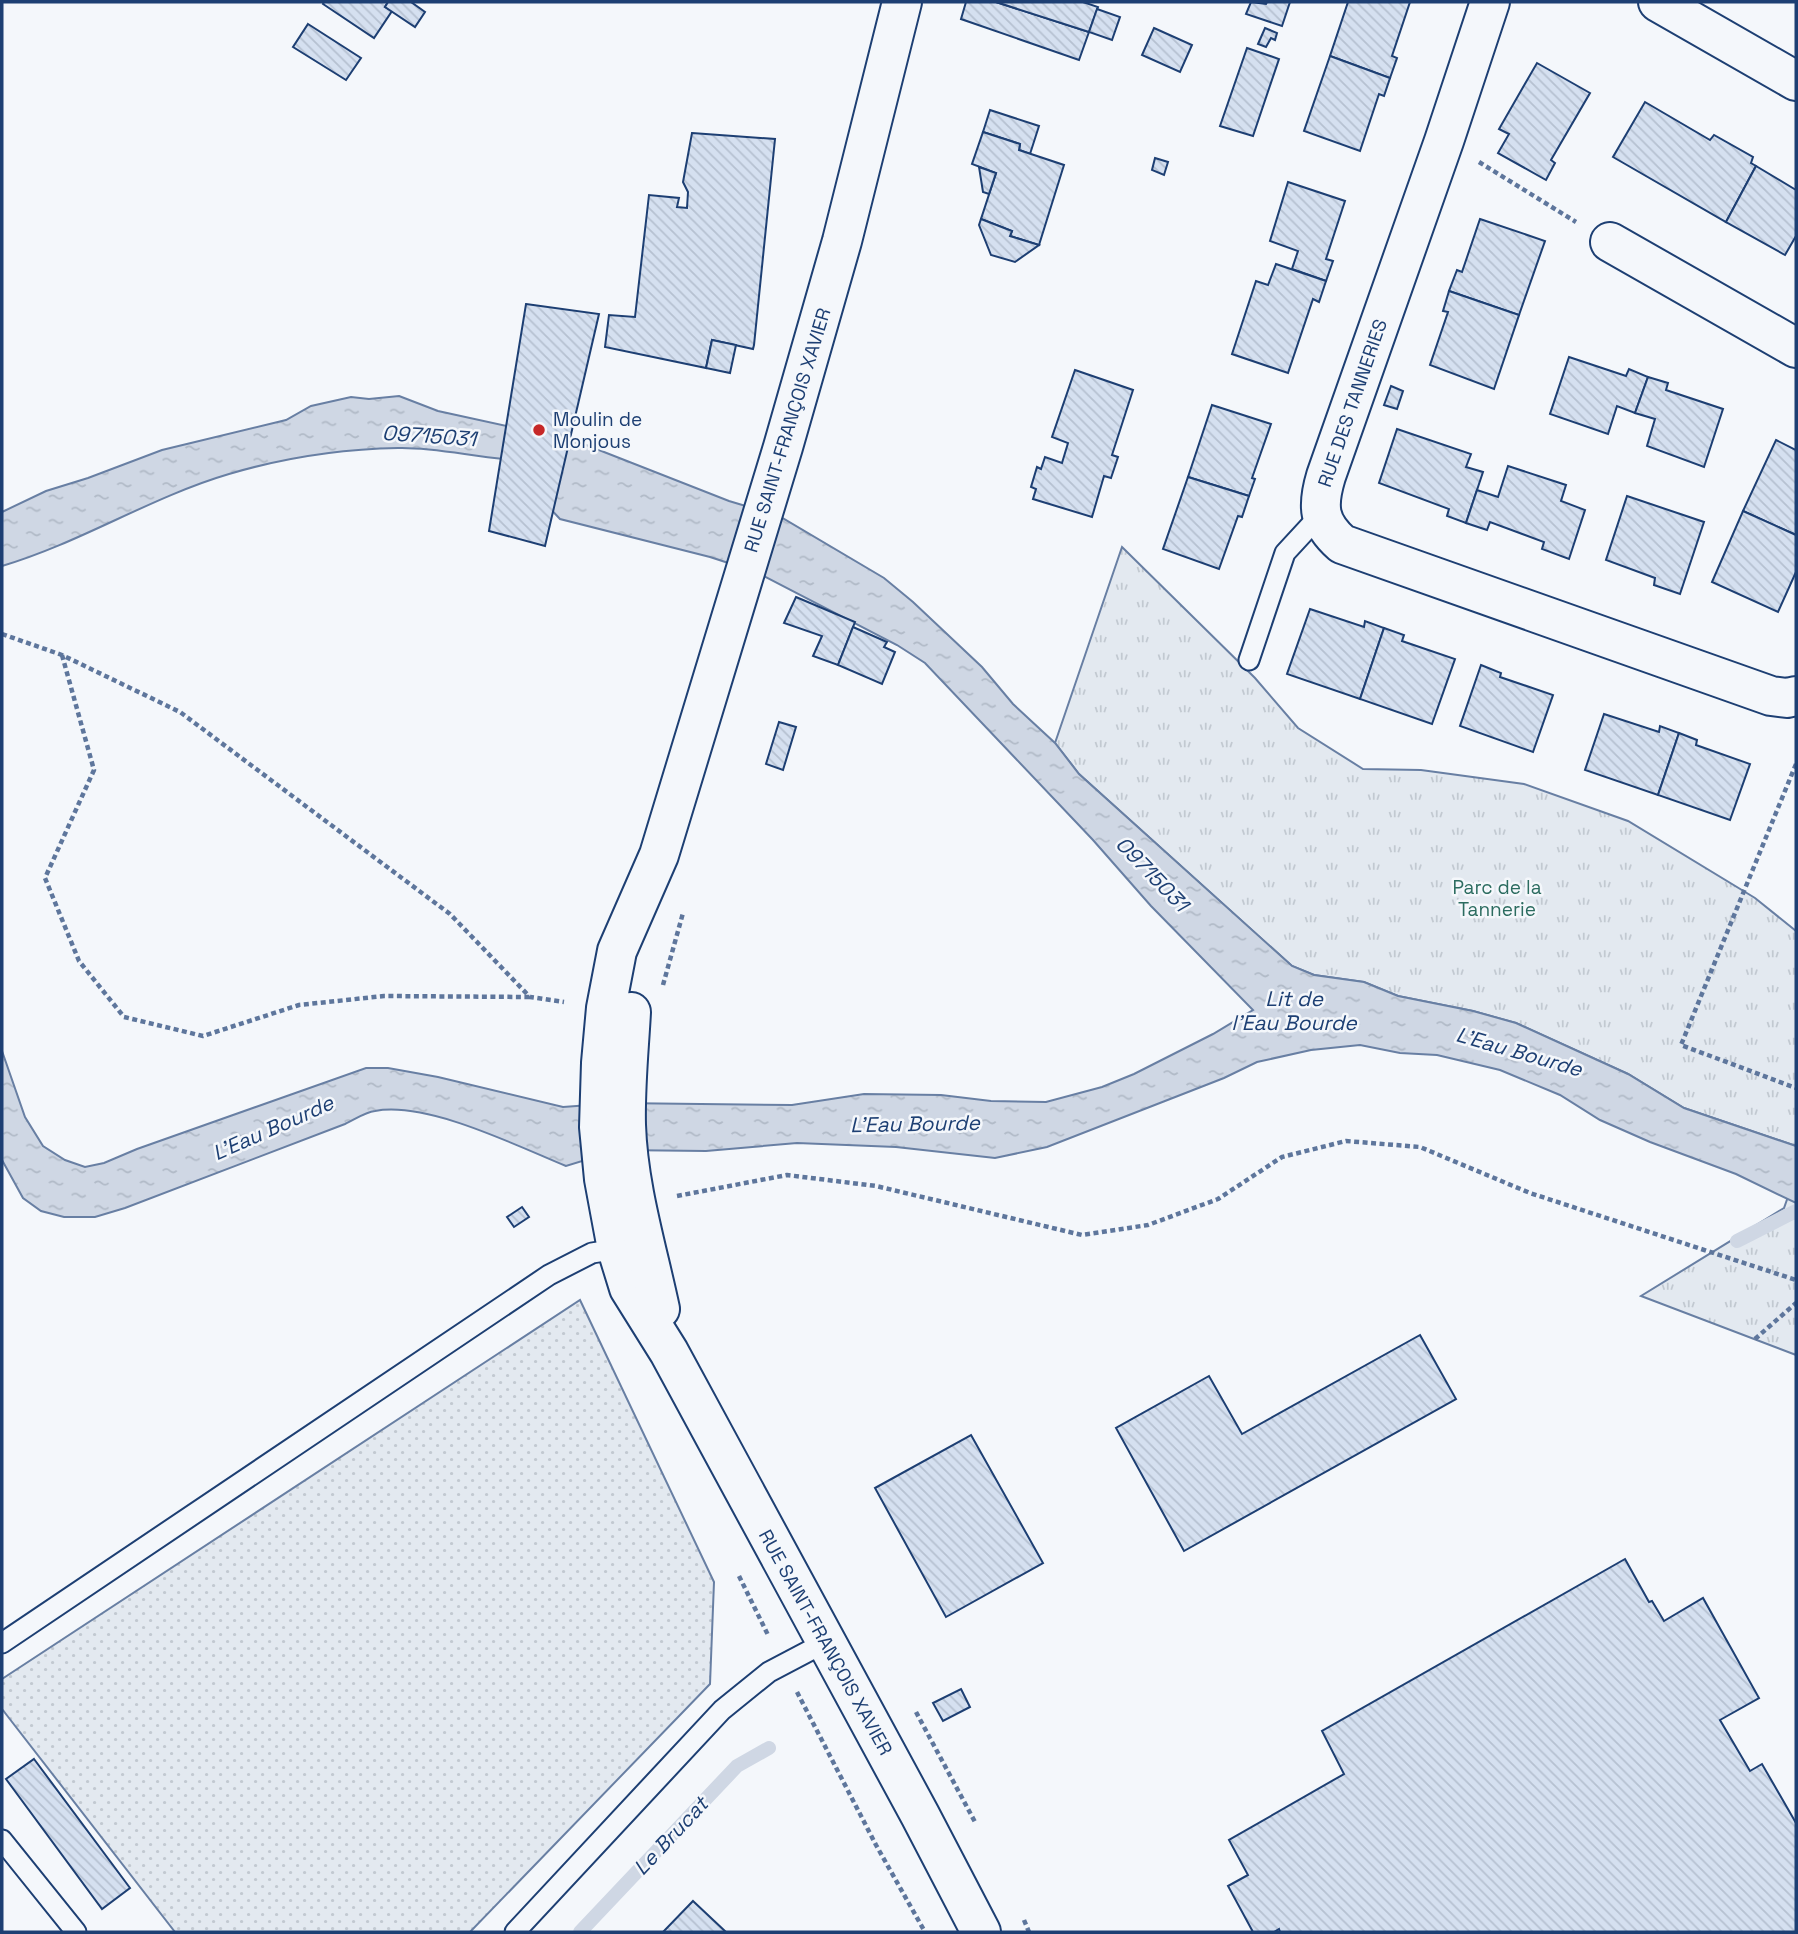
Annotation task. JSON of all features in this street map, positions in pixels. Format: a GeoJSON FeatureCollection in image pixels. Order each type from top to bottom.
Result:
{"type":"FeatureCollection","features":[{"type":"Feature","properties":{"kind":"street","name":"RUE SAINT-FRANÇOIS XAVIER"},"geometry":{"type":"LineString","coordinates":[[669,1352],[644,1244],[599,1127],[614,1069],[606,1008],[617,951],[659,855],[783,447],[842,241],[902,2]]}},
{"type":"Feature","properties":{"kind":"street","name":"RUE DES TANNERIES"},"geometry":{"type":"LineString","coordinates":[[1490,2],[1326,476],[1320,496],[1321,514],[1329,532],[1342,544],[1771,696],[1796,696]]}},
{"type":"Feature","properties":{"kind":"street"},"geometry":{"type":"LineString","coordinates":[[1658,2],[1796,80]]}},
{"type":"Feature","properties":{"kind":"street"},"geometry":{"type":"LineString","coordinates":[[1610,242],[1796,348]]}},
{"type":"Feature","properties":{"kind":"street","name":"RUE SAINT-FRANÇOIS XAVIER"},"geometry":{"type":"LineString","coordinates":[[618,1180],[617,1249],[629,1288],[669,1352],[981,1932]]}},
{"type":"Feature","properties":{"kind":"lane"},"geometry":{"type":"LineString","coordinates":[[1249,660],[1285,554],[1321,514]]}},
{"type":"Feature","properties":{"kind":"lane"},"geometry":{"type":"LineString","coordinates":[[2,1643],[549,1275],[592,1252],[617,1249]]}},
{"type":"Feature","properties":{"kind":"lane"},"geometry":{"type":"LineString","coordinates":[[515,1932],[722,1710],[769,1672],[826,1642]]}},
{"type":"Feature","properties":{"kind":"lane"},"geometry":{"type":"LineString","coordinates":[[2,1840],[76,1932]]}},
{"type":"Feature","properties":{"kind":"path"},"geometry":{"type":"LineString","coordinates":[[1444,141],[1610,242]]}},
{"type":"Feature","properties":{"kind":"path"},"geometry":{"type":"LineString","coordinates":[[2,634],[62,655],[180,712],[450,914],[530,997]]}},
{"type":"Feature","properties":{"kind":"path"},"geometry":{"type":"LineString","coordinates":[[62,655],[94,770],[45,878],[79,961],[124,1017],[203,1036],[299,1005],[384,996],[530,997],[568,1003]]}},
{"type":"Feature","properties":{"kind":"path"},"geometry":{"type":"LineString","coordinates":[[1796,764],[1681,1045],[1796,1088]]}},
{"type":"Feature","properties":{"kind":"path"},"geometry":{"type":"LineString","coordinates":[[672,1197],[787,1175],[876,1186],[1082,1236],[1148,1226],[1218,1199],[1282,1157],[1346,1140],[1420,1147],[1531,1193],[1796,1280]]}},
{"type":"Feature","properties":{"kind":"path"},"geometry":{"type":"LineString","coordinates":[[1755,1339],[1796,1303]]}},
{"type":"Feature","properties":{"kind":"green space","name":"Parc de la Tannerie"},"geometry":{"type":"Polygon","coordinates":[[[1122,547],[1255,678],[1298,728],[1363,769],[1421,770],[1524,784],[1628,821],[1755,898],[1796,931],[1796,1146],[1684,1108],[1628,1074],[1516,1023],[1473,1011],[1398,996],[1364,982],[1314,975],[1292,966],[1079,774],[1055,743],[1122,547]]]}},
{"type":"Feature","properties":{"kind":"green space"},"geometry":{"type":"Polygon","coordinates":[[[1796,1174],[1796,1355],[1641,1296],[1784,1208],[1796,1174]]]}},
{"type":"Feature","properties":{"kind":"green space"},"geometry":{"type":"Polygon","coordinates":[[[580,1300],[714,1582],[710,1684],[470,1932],[175,1932],[2,1709],[2,1679],[580,1300]]]}},
{"type":"Feature","properties":{"kind":"water","name":"Lit de l'Eau Bourde"},"geometry":{"type":"Polygon","coordinates":[[[399,396],[438,411],[576,441],[729,501],[779,516],[884,578],[913,602],[982,667],[1013,704],[1055,743],[1079,774],[1292,966],[1314,975],[1364,982],[1398,996],[1473,1011],[1516,1023],[1628,1074],[1684,1108],[1796,1146],[1796,1203],[1736,1174],[1600,1120],[1560,1095],[1500,1070],[1437,1055],[1400,1053],[1360,1045],[1311,1050],[1257,1062],[1224,1078],[1047,1147],[995,1158],[896,1147],[797,1143],[706,1151],[618,1150],[566,1166],[498,1137],[445,1119],[396,1110],[375,1111],[125,1208],[95,1217],[64,1217],[41,1211],[23,1198],[2,1160],[2,1051],[25,1117],[43,1146],[65,1160],[85,1167],[104,1163],[366,1068],[388,1068],[438,1077],[563,1107],[617,1103],[792,1105],[864,1094],[941,1095],[991,1101],[1046,1102],[1102,1087],[1134,1074],[1213,1034],[1253,1010],[1151,906],[1093,840],[925,663],[897,645],[756,572],[710,557],[560,519],[504,459],[438,450],[398,448],[334,452],[270,463],[200,484],[59,545],[2,566],[2,512],[46,491],[162,450],[286,420],[311,406],[351,397],[369,399],[399,396]]]}},
{"type":"Feature","properties":{"kind":"building"},"geometry":{"type":"Polygon","coordinates":[[[388,2],[385,7],[392,11],[374,38],[323,4],[388,2]]]}},
{"type":"Feature","properties":{"kind":"building"},"geometry":{"type":"Polygon","coordinates":[[[388,2],[411,2],[425,12],[415,27],[385,7],[388,2]]]}},
{"type":"Feature","properties":{"kind":"building"},"geometry":{"type":"Polygon","coordinates":[[[966,2],[996,2],[1089,32],[1079,60],[961,19],[966,2]]]}},
{"type":"Feature","properties":{"kind":"building"},"geometry":{"type":"Polygon","coordinates":[[[996,2],[1083,2],[1098,7],[1089,32],[996,2]]]}},
{"type":"Feature","properties":{"kind":"building"},"geometry":{"type":"Polygon","coordinates":[[[1251,2],[1290,2],[1282,26],[1246,14],[1251,2]]]}},
{"type":"Feature","properties":{"kind":"building"},"geometry":{"type":"Polygon","coordinates":[[[1348,2],[1410,2],[1392,56],[1397,58],[1390,78],[1330,56],[1348,2]]]}},
{"type":"Feature","properties":{"kind":"building"},"geometry":{"type":"Polygon","coordinates":[[[1097,9],[1120,17],[1112,40],[1089,32],[1097,9]]]}},
{"type":"Feature","properties":{"kind":"building"},"geometry":{"type":"Polygon","coordinates":[[[308,24],[361,58],[346,80],[293,47],[308,24]]]}},
{"type":"Feature","properties":{"kind":"building"},"geometry":{"type":"Polygon","coordinates":[[[1154,28],[1192,45],[1180,72],[1142,55],[1154,28]]]}},
{"type":"Feature","properties":{"kind":"building"},"geometry":{"type":"Polygon","coordinates":[[[1265,28],[1277,33],[1275,40],[1271,38],[1266,47],[1258,44],[1265,28]]]}},
{"type":"Feature","properties":{"kind":"building"},"geometry":{"type":"Polygon","coordinates":[[[1247,48],[1279,59],[1253,136],[1220,126],[1247,48]]]}},
{"type":"Feature","properties":{"kind":"building"},"geometry":{"type":"Polygon","coordinates":[[[1330,56],[1390,78],[1384,96],[1379,94],[1360,151],[1304,131],[1330,56]]]}},
{"type":"Feature","properties":{"kind":"building"},"geometry":{"type":"Polygon","coordinates":[[[1537,63],[1590,93],[1551,160],[1555,163],[1546,180],[1498,153],[1509,134],[1499,129],[1537,63]]]}},
{"type":"Feature","properties":{"kind":"building"},"geometry":{"type":"Polygon","coordinates":[[[1645,102],[1710,140],[1714,135],[1753,157],[1751,163],[1756,166],[1726,222],[1613,157],[1645,102]]]}},
{"type":"Feature","properties":{"kind":"building"},"geometry":{"type":"Polygon","coordinates":[[[990,110],[1039,126],[1030,154],[1019,150],[1020,144],[983,132],[990,110]]]}},
{"type":"Feature","properties":{"kind":"building"},"geometry":{"type":"Polygon","coordinates":[[[983,132],[1020,144],[1019,150],[1064,165],[1039,245],[1010,236],[1012,231],[981,219],[996,173],[972,164],[983,132]]]}},
{"type":"Feature","properties":{"kind":"building"},"geometry":{"type":"Polygon","coordinates":[[[692,133],[775,139],[753,349],[712,340],[706,368],[605,347],[609,315],[635,317],[649,195],[679,198],[677,207],[687,208],[688,192],[683,182],[692,133]]]}},
{"type":"Feature","properties":{"kind":"building"},"geometry":{"type":"Polygon","coordinates":[[[1155,158],[1168,162],[1164,175],[1152,170],[1155,158]]]}},
{"type":"Feature","properties":{"kind":"building"},"geometry":{"type":"Polygon","coordinates":[[[1756,166],[1796,190],[1796,236],[1785,255],[1726,222],[1756,166]]]}},
{"type":"Feature","properties":{"kind":"building"},"geometry":{"type":"Polygon","coordinates":[[[979,167],[996,173],[989,194],[983,192],[979,167]]]}},
{"type":"Feature","properties":{"kind":"building"},"geometry":{"type":"Polygon","coordinates":[[[1288,182],[1345,201],[1326,259],[1333,261],[1326,281],[1292,269],[1298,251],[1270,241],[1288,182]]]}},
{"type":"Feature","properties":{"kind":"building"},"geometry":{"type":"Polygon","coordinates":[[[981,219],[1012,231],[1010,236],[1039,245],[1015,262],[991,255],[979,225],[981,219]]]}},
{"type":"Feature","properties":{"kind":"building"},"geometry":{"type":"Polygon","coordinates":[[[1480,219],[1545,241],[1519,315],[1449,291],[1457,270],[1462,272],[1480,219]]]}},
{"type":"Feature","properties":{"kind":"building"},"geometry":{"type":"Polygon","coordinates":[[[1276,264],[1326,281],[1319,302],[1313,299],[1288,373],[1232,354],[1256,281],[1268,285],[1276,264]]]}},
{"type":"Feature","properties":{"kind":"building"},"geometry":{"type":"Polygon","coordinates":[[[1449,291],[1519,315],[1494,389],[1430,365],[1448,312],[1443,311],[1449,291]]]}},
{"type":"Feature","properties":{"kind":"building","name":"Moulin de Monjous"},"geometry":{"type":"Polygon","coordinates":[[[526,304],[599,314],[545,546],[489,531],[526,304]]]}},
{"type":"Feature","properties":{"kind":"building"},"geometry":{"type":"Polygon","coordinates":[[[712,340],[736,345],[730,373],[706,368],[712,340]]]}},
{"type":"Feature","properties":{"kind":"building"},"geometry":{"type":"Polygon","coordinates":[[[1569,357],[1626,376],[1629,369],[1648,377],[1635,413],[1617,406],[1608,434],[1550,414],[1569,357]]]}},
{"type":"Feature","properties":{"kind":"building"},"geometry":{"type":"Polygon","coordinates":[[[1075,370],[1133,390],[1112,455],[1118,457],[1111,478],[1104,476],[1092,517],[1033,499],[1036,489],[1031,487],[1037,467],[1041,469],[1045,457],[1062,463],[1068,443],[1052,437],[1075,370]]]}},
{"type":"Feature","properties":{"kind":"building"},"geometry":{"type":"Polygon","coordinates":[[[1648,377],[1668,383],[1666,390],[1723,409],[1704,467],[1647,446],[1655,419],[1635,413],[1648,377]]]}},
{"type":"Feature","properties":{"kind":"building"},"geometry":{"type":"Polygon","coordinates":[[[1391,386],[1403,391],[1397,409],[1384,405],[1391,386]]]}},
{"type":"Feature","properties":{"kind":"building"},"geometry":{"type":"Polygon","coordinates":[[[1212,405],[1271,424],[1252,478],[1255,479],[1249,496],[1188,477],[1212,405]]]}},
{"type":"Feature","properties":{"kind":"building"},"geometry":{"type":"Polygon","coordinates":[[[1397,429],[1471,454],[1466,467],[1483,472],[1466,523],[1447,516],[1449,509],[1379,483],[1397,429]]]}},
{"type":"Feature","properties":{"kind":"building"},"geometry":{"type":"Polygon","coordinates":[[[1776,440],[1796,450],[1796,535],[1743,511],[1776,440]]]}},
{"type":"Feature","properties":{"kind":"building"},"geometry":{"type":"Polygon","coordinates":[[[1508,466],[1566,485],[1561,501],[1585,510],[1569,559],[1542,549],[1544,542],[1490,522],[1487,530],[1466,523],[1477,490],[1498,497],[1508,466]]]}},
{"type":"Feature","properties":{"kind":"building"},"geometry":{"type":"Polygon","coordinates":[[[1188,477],[1249,496],[1242,517],[1238,516],[1219,569],[1163,549],[1188,477]]]}},
{"type":"Feature","properties":{"kind":"building"},"geometry":{"type":"Polygon","coordinates":[[[1627,496],[1704,522],[1680,594],[1654,585],[1655,578],[1606,560],[1627,496]]]}},
{"type":"Feature","properties":{"kind":"building"},"geometry":{"type":"Polygon","coordinates":[[[1743,511],[1796,535],[1796,572],[1778,612],[1712,582],[1743,511]]]}},
{"type":"Feature","properties":{"kind":"building"},"geometry":{"type":"Polygon","coordinates":[[[796,597],[855,622],[838,665],[813,656],[822,636],[784,623],[796,597]]]}},
{"type":"Feature","properties":{"kind":"building"},"geometry":{"type":"Polygon","coordinates":[[[1310,609],[1364,627],[1365,621],[1384,628],[1360,699],[1287,674],[1310,609]]]}},
{"type":"Feature","properties":{"kind":"building"},"geometry":{"type":"Polygon","coordinates":[[[853,627],[887,642],[884,647],[895,652],[882,684],[838,665],[853,627]]]}},
{"type":"Feature","properties":{"kind":"building"},"geometry":{"type":"Polygon","coordinates":[[[1384,628],[1404,635],[1402,641],[1455,659],[1432,724],[1360,699],[1384,628]]]}},
{"type":"Feature","properties":{"kind":"building"},"geometry":{"type":"Polygon","coordinates":[[[1481,665],[1501,673],[1500,677],[1553,695],[1533,752],[1460,726],[1481,665]]]}},
{"type":"Feature","properties":{"kind":"building"},"geometry":{"type":"Polygon","coordinates":[[[1604,714],[1659,732],[1660,726],[1679,733],[1658,795],[1585,770],[1604,714]]]}},
{"type":"Feature","properties":{"kind":"building"},"geometry":{"type":"Polygon","coordinates":[[[779,722],[796,727],[783,770],[766,764],[779,722]]]}},
{"type":"Feature","properties":{"kind":"building"},"geometry":{"type":"Polygon","coordinates":[[[1679,733],[1697,740],[1696,745],[1750,764],[1730,820],[1658,795],[1679,733]]]}},
{"type":"Feature","properties":{"kind":"building"},"geometry":{"type":"Polygon","coordinates":[[[522,1207],[529,1217],[514,1227],[507,1217],[522,1207]]]}},
{"type":"Feature","properties":{"kind":"building"},"geometry":{"type":"Polygon","coordinates":[[[1420,1335],[1456,1399],[1184,1551],[1116,1428],[1209,1376],[1242,1434],[1420,1335]]]}},
{"type":"Feature","properties":{"kind":"building"},"geometry":{"type":"Polygon","coordinates":[[[971,1435],[1043,1563],[946,1617],[875,1488],[971,1435]]]}},
{"type":"Feature","properties":{"kind":"building"},"geometry":{"type":"Polygon","coordinates":[[[1625,1559],[1649,1602],[1652,1601],[1664,1621],[1703,1598],[1759,1698],[1720,1720],[1750,1771],[1762,1764],[1796,1823],[1796,1932],[1280,1932],[1279,1929],[1274,1932],[1253,1932],[1228,1886],[1248,1875],[1229,1840],[1344,1774],[1322,1731],[1625,1559]]]}},
{"type":"Feature","properties":{"kind":"building"},"geometry":{"type":"Polygon","coordinates":[[[961,1689],[970,1707],[943,1721],[933,1703],[961,1689]]]}},
{"type":"Feature","properties":{"kind":"building"},"geometry":{"type":"Polygon","coordinates":[[[34,1759],[130,1888],[102,1909],[6,1779],[34,1759]]]}},
{"type":"Feature","properties":{"kind":"building"},"geometry":{"type":"Polygon","coordinates":[[[693,1901],[726,1932],[663,1932],[693,1901]]]}},
{"type":"Feature","properties":{"kind":"waterway","name":"Le Brucat"},"geometry":{"type":"LineString","coordinates":[[1737,1241],[1796,1211]]}},
{"type":"Feature","properties":{"kind":"waterway","name":"Le Brucat"},"geometry":{"type":"LineString","coordinates":[[580,1932],[737,1766],[769,1748]]}},
{"type":"Feature","properties":{"kind":"place","name":"Moulin de Monjous"},"geometry":{"type":"Point","coordinates":[539,430]}},
{"type":"Feature","properties":{"kind":"water label","name":"O9715031"},"geometry":{"type":"Point","coordinates":[429,436]}},
{"type":"Feature","properties":{"kind":"water label","name":"O9715031"},"geometry":{"type":"Point","coordinates":[1152,874]}},
{"type":"Feature","properties":{"kind":"water label","name":"L'Eau Bourde"},"geometry":{"type":"Point","coordinates":[1519,1052]}},
{"type":"Feature","properties":{"kind":"water label","name":"L'Eau Bourde"},"geometry":{"type":"Point","coordinates":[915,1124]}},
{"type":"Feature","properties":{"kind":"water label","name":"L'Eau Bourde"},"geometry":{"type":"Point","coordinates":[273,1128]}}]}
